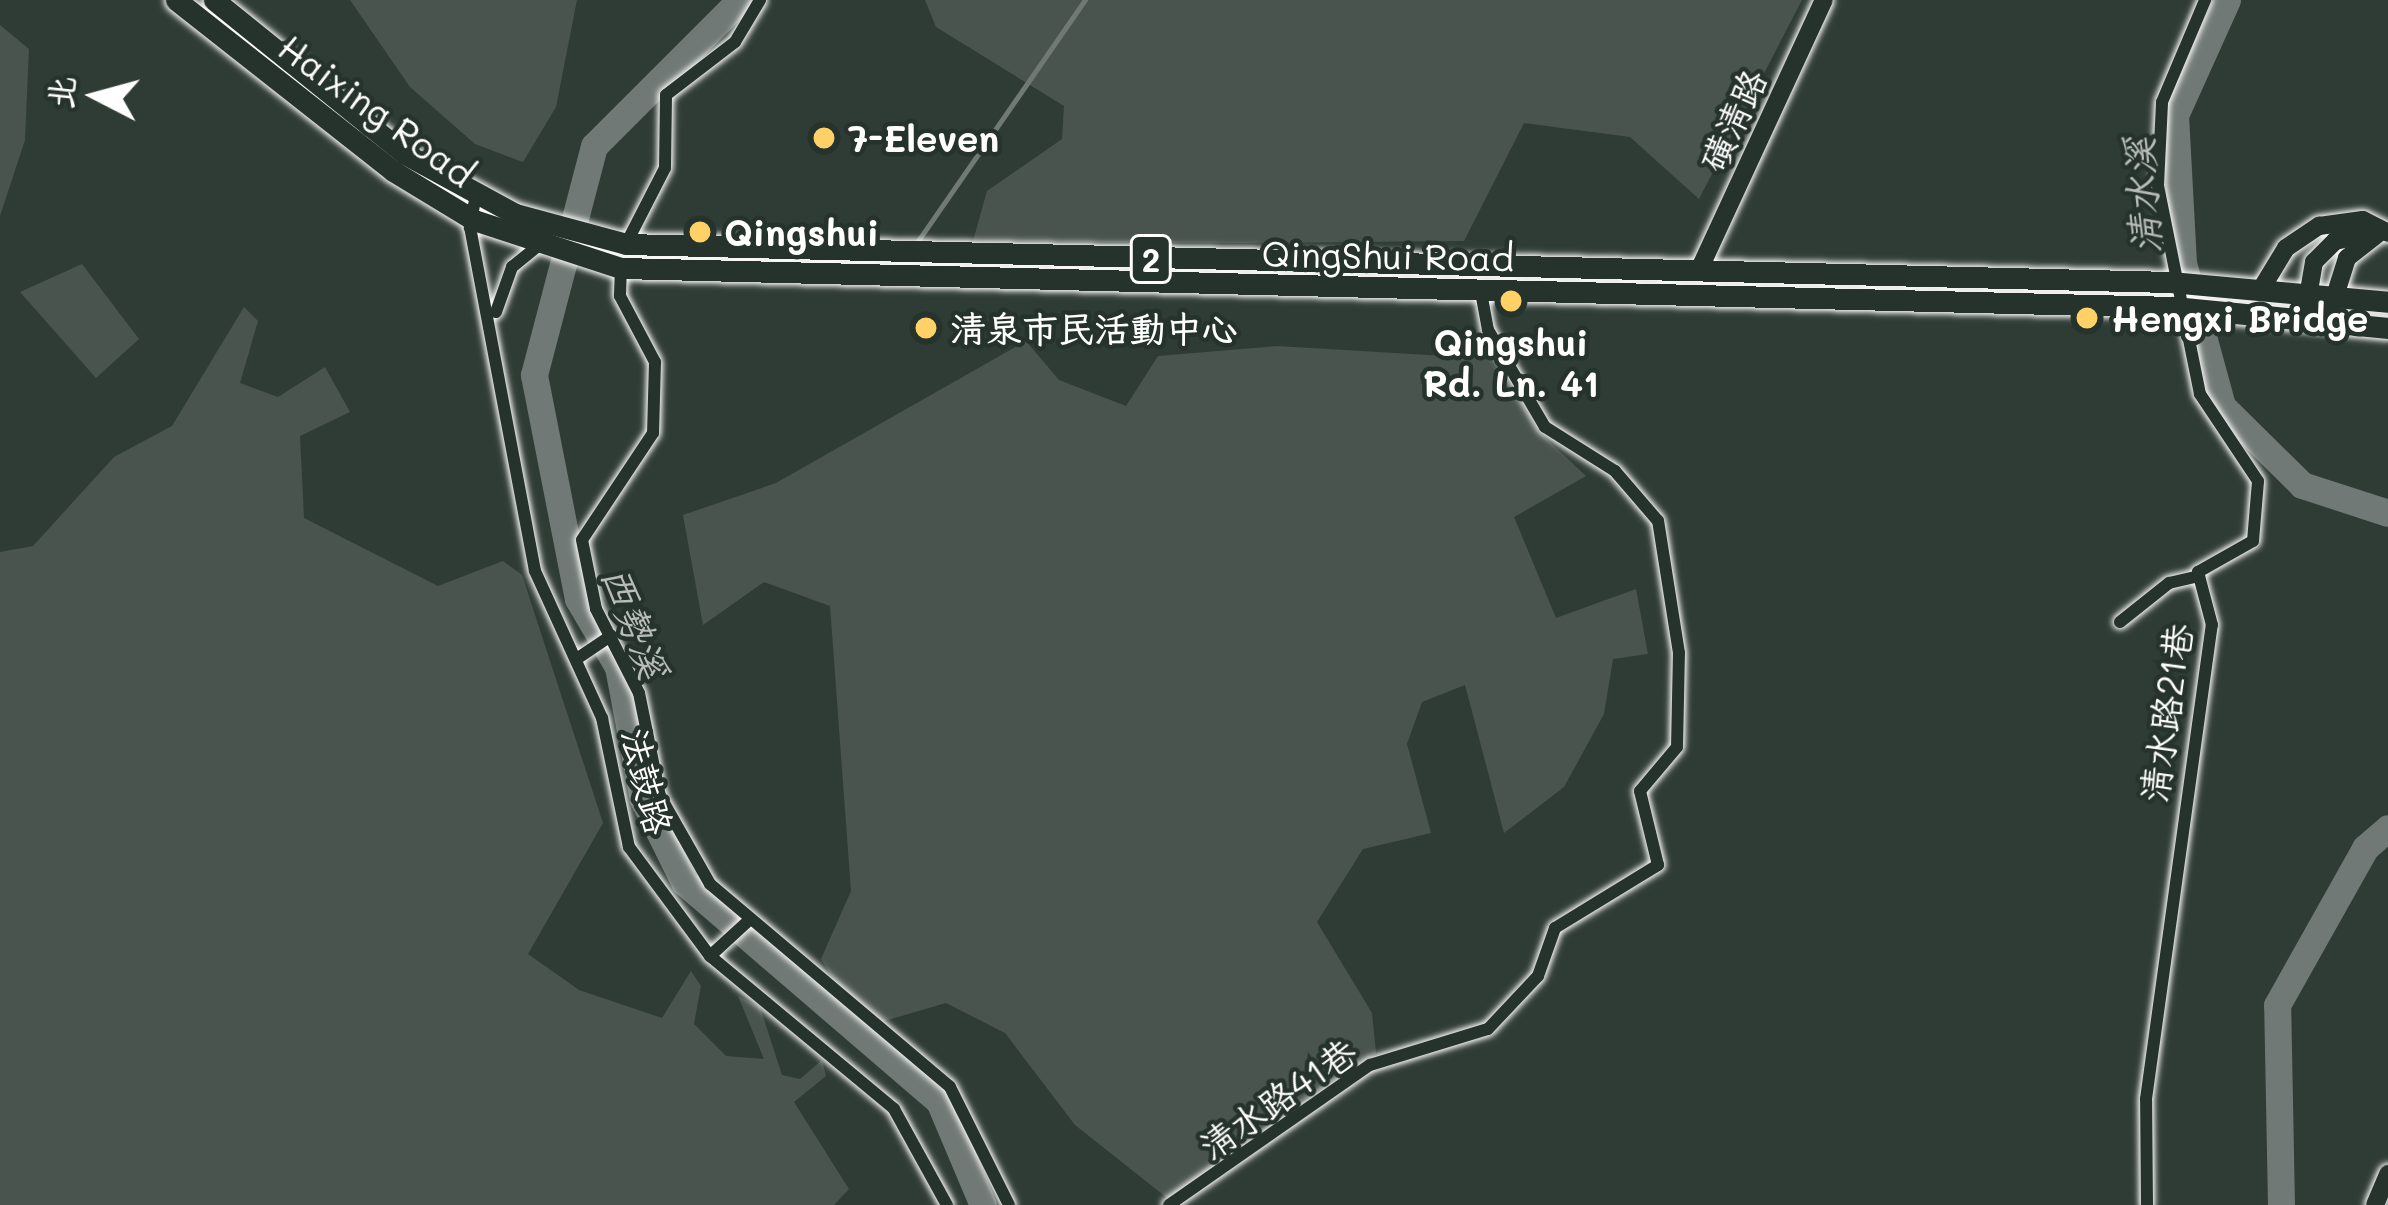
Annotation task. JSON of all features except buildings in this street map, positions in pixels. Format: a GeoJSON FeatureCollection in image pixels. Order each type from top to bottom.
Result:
{"type":"FeatureCollection","features":[{"type":"Feature","properties":{"kind":"main road","name":"Haixing Road"},"geometry":{"type":"LineString","coordinates":[[176,0],[394,171],[474,220],[549,242]]}},
{"type":"Feature","properties":{"kind":"main road","name":"Haixing Road"},"geometry":{"type":"LineString","coordinates":[[214,0],[405,154],[549,242]]}},
{"type":"Feature","properties":{"kind":"main road","name":"QingShui Road"},"geometry":{"type":"LineString","coordinates":[[549,242],[602,239],[626,244],[2176,282]]}},
{"type":"Feature","properties":{"kind":"main road","name":"QingShui Road"},"geometry":{"type":"LineString","coordinates":[[549,242],[594,263],[621,268],[2178,307]]}},
{"type":"Feature","properties":{"kind":"main road","name":"2"},"geometry":{"type":"LineString","coordinates":[[2176,282],[2333,291],[2388,302]]}},
{"type":"Feature","properties":{"kind":"main road","name":"2"},"geometry":{"type":"LineString","coordinates":[[2178,307],[2316,315],[2388,328]]}},
{"type":"Feature","properties":{"kind":"street"},"geometry":{"type":"LineString","coordinates":[[760,0],[735,42],[665,95],[665,167],[626,244],[621,268],[620,296],[655,362],[652,433],[582,540],[692,863],[748,921],[950,1087],[1009,1205]]}},
{"type":"Feature","properties":{"kind":"street","name":"磺清路"},"geometry":{"type":"LineString","coordinates":[[1700,268],[1824,0]]}},
{"type":"Feature","properties":{"kind":"street","name":"清水路21巷"},"geometry":{"type":"LineString","coordinates":[[2147,1205],[2146,1099],[2212,625],[2199,576],[2253,541],[2258,481],[2216,428],[2178,307],[2157,138],[2205,0]]}},
{"type":"Feature","properties":{"kind":"street","name":"法鼓路"},"geometry":{"type":"LineString","coordinates":[[476,195],[474,220],[536,571],[578,658],[629,847],[710,956],[894,1109],[947,1205]]}},
{"type":"Feature","properties":{"kind":"street"},"geometry":{"type":"LineString","coordinates":[[2263,286],[2286,248],[2319,226],[2363,220],[2385,232]]}},
{"type":"Feature","properties":{"kind":"street"},"geometry":{"type":"LineString","coordinates":[[2316,315],[2306,289],[2336,241],[2385,232]]}},
{"type":"Feature","properties":{"kind":"street"},"geometry":{"type":"LineString","coordinates":[[2316,315],[2347,258],[2385,232]]}},
{"type":"Feature","properties":{"kind":"street"},"geometry":{"type":"LineString","coordinates":[[494,325],[512,267],[549,242]]}},
{"type":"Feature","properties":{"kind":"street"},"geometry":{"type":"LineString","coordinates":[[1479,290],[1484,266]]}},
{"type":"Feature","properties":{"kind":"street"},"geometry":{"type":"LineString","coordinates":[[1697,296],[1700,268]]}},
{"type":"Feature","properties":{"kind":"street","name":"清水路41巷"},"geometry":{"type":"LineString","coordinates":[[1168,1205],[1370,1065],[1488,1029],[1538,976],[1555,928],[1658,865],[1640,791],[1677,747],[1678,653],[1658,521],[1616,471],[1545,427],[1488,330],[1479,290]]}},
{"type":"Feature","properties":{"kind":"street"},"geometry":{"type":"LineString","coordinates":[[2120,622],[2169,583],[2199,576]]}},
{"type":"Feature","properties":{"kind":"street"},"geometry":{"type":"LineString","coordinates":[[578,658],[611,636]]}},
{"type":"Feature","properties":{"kind":"street"},"geometry":{"type":"LineString","coordinates":[[710,956],[748,921]]}},
{"type":"Feature","properties":{"kind":"street"},"geometry":{"type":"LineString","coordinates":[[2375,1205],[2388,1174]]}},
{"type":"Feature","properties":{"kind":"shaded area"},"geometry":{"type":"Polygon","coordinates":[[[350,0],[577,0],[556,107],[523,162],[475,144],[410,87],[350,0]]]}},
{"type":"Feature","properties":{"kind":"shaded area"},"geometry":{"type":"Polygon","coordinates":[[[925,0],[1802,0],[1699,199],[1630,137],[1524,123],[1464,241],[1243,243],[973,241],[987,191],[1062,139],[1064,106],[936,27],[925,0]]]}},
{"type":"Feature","properties":{"kind":"shaded area"},"geometry":{"type":"Polygon","coordinates":[[[0,25],[29,49],[25,140],[0,216],[0,25]]]}},
{"type":"Feature","properties":{"kind":"shaded area"},"geometry":{"type":"Polygon","coordinates":[[[82,264],[139,339],[96,378],[20,292],[82,264]]]}},
{"type":"Feature","properties":{"kind":"shaded area"},"geometry":{"type":"Polygon","coordinates":[[[244,307],[258,321],[240,383],[278,397],[325,367],[350,412],[300,436],[304,518],[438,586],[503,561],[522,575],[603,823],[528,954],[579,990],[662,1018],[691,971],[701,986],[694,1024],[726,1056],[764,1059],[738,996],[760,1007],[782,1075],[800,1079],[822,1060],[826,1076],[794,1102],[849,1189],[834,1205],[0,1205],[0,552],[33,546],[114,457],[172,426],[244,307]]]}},
{"type":"Feature","properties":{"kind":"shaded area"},"geometry":{"type":"Polygon","coordinates":[[[1026,341],[1059,380],[1126,406],[1158,356],[1277,346],[1495,359],[1538,431],[1586,476],[1514,517],[1556,618],[1636,589],[1648,654],[1613,659],[1604,714],[1564,787],[1504,833],[1465,685],[1422,702],[1407,744],[1431,833],[1363,849],[1317,922],[1372,1013],[1376,1053],[1237,1142],[1176,1205],[1075,1125],[1005,1033],[946,1003],[864,1027],[821,959],[851,891],[830,606],[764,582],[703,625],[683,515],[776,483],[1026,341]]]}},
{"type":"Feature","properties":{"kind":"waterway","name":"西勢溪"},"geometry":{"type":"LineString","coordinates":[[740,0],[594,146],[534,375],[578,599],[618,667],[643,799],[684,882],[939,1101],[983,1205]]}},
{"type":"Feature","properties":{"kind":"waterway"},"geometry":{"type":"LineString","coordinates":[[918,241],[1085,0]]}},
{"type":"Feature","properties":{"kind":"waterway","name":"清水溪"},"geometry":{"type":"LineString","coordinates":[[2227,0],[2175,115],[2183,263],[2222,406],[2302,485],[2388,513]]}},
{"type":"Feature","properties":{"kind":"waterway","name":"清水溪"},"geometry":{"type":"LineString","coordinates":[[2281,1205],[2277,1005],[2365,848],[2388,828]]}},
{"type":"Feature","properties":{"kind":"place","name":"7-Eleven"},"geometry":{"type":"Point","coordinates":[824,138]}},
{"type":"Feature","properties":{"kind":"place","name":"Qingshui"},"geometry":{"type":"Point","coordinates":[700,232]}},
{"type":"Feature","properties":{"kind":"place","name":"Qingshui Rd. Ln. 41"},"geometry":{"type":"Point","coordinates":[1511,301]}},
{"type":"Feature","properties":{"kind":"place","name":"Hengxi Bridge"},"geometry":{"type":"Point","coordinates":[2087,318]}},
{"type":"Feature","properties":{"kind":"place","name":"清泉市民活動中心"},"geometry":{"type":"Point","coordinates":[926,328]}}]}
